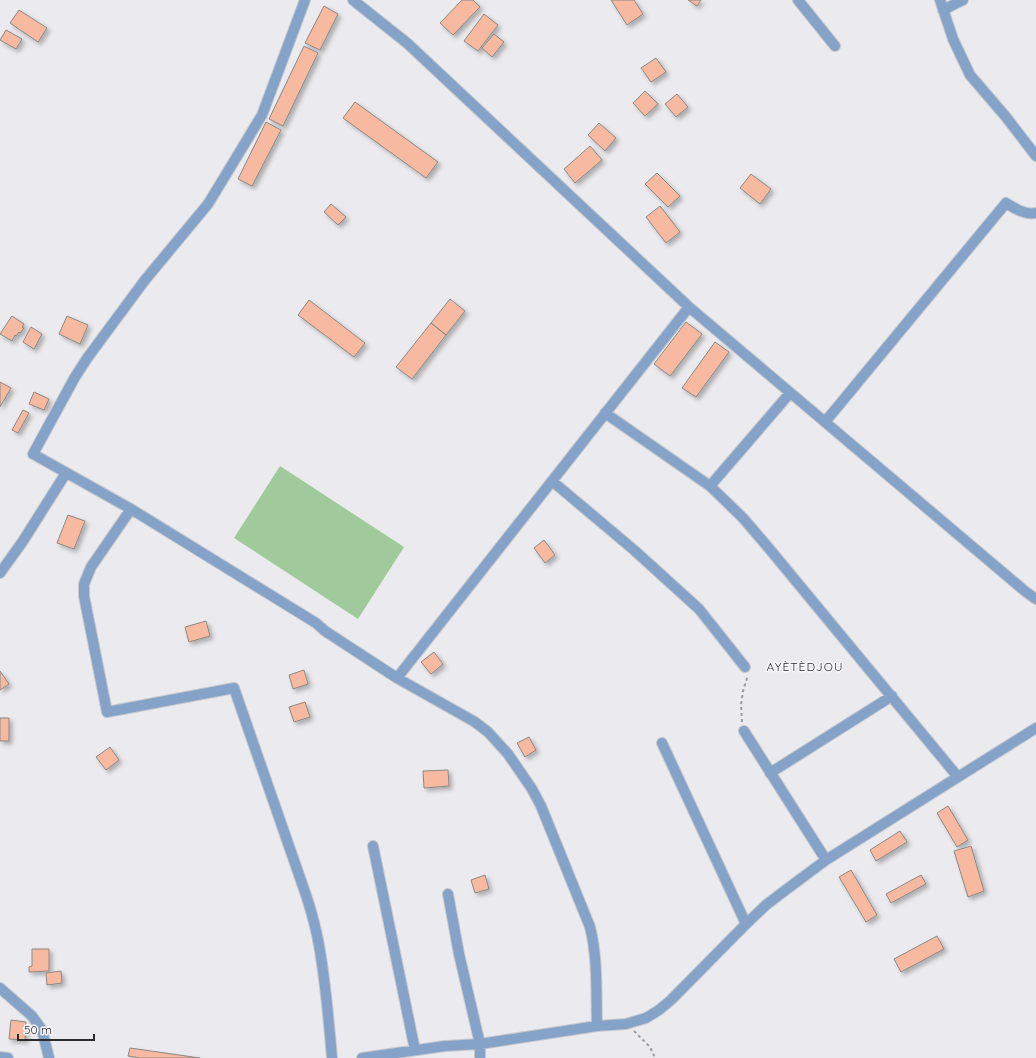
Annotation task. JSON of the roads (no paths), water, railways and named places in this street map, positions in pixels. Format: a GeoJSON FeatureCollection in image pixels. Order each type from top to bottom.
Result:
{"type":"FeatureCollection","features":[{"type":"Feature","properties":{"kind":"street"},"geometry":{"type":"LineString","coordinates":[[305,0],[262,115],[227,174],[208,204],[145,280],[81,367],[33,454],[131,509],[316,623],[325,631],[398,678],[475,722],[488,732],[508,754],[532,789],[541,806],[590,927],[595,959],[597,1026]]}},
{"type":"Feature","properties":{"kind":"street"},"geometry":{"type":"LineString","coordinates":[[353,0],[418,53],[689,307],[1036,599]]}},
{"type":"Feature","properties":{"kind":"street"},"geometry":{"type":"LineString","coordinates":[[798,0],[835,46]]}},
{"type":"Feature","properties":{"kind":"street"},"geometry":{"type":"LineString","coordinates":[[963,0],[942,5],[958,52],[970,76],[1006,117],[1036,156]]}},
{"type":"Feature","properties":{"kind":"street"},"geometry":{"type":"LineString","coordinates":[[825,422],[1006,203],[1018,210],[1031,214],[1036,213]]}},
{"type":"Feature","properties":{"kind":"street"},"geometry":{"type":"LineString","coordinates":[[398,678],[689,307]]}},
{"type":"Feature","properties":{"kind":"street"},"geometry":{"type":"LineString","coordinates":[[710,486],[790,393]]}},
{"type":"Feature","properties":{"kind":"street"},"geometry":{"type":"LineString","coordinates":[[605,413],[710,486],[743,518],[958,777]]}},
{"type":"Feature","properties":{"kind":"street"},"geometry":{"type":"LineString","coordinates":[[0,573],[23,541],[66,473]]}},
{"type":"Feature","properties":{"kind":"street"},"geometry":{"type":"LineString","coordinates":[[552,482],[634,550],[699,609],[745,667]]}},
{"type":"Feature","properties":{"kind":"street"},"geometry":{"type":"LineString","coordinates":[[131,509],[90,567],[84,584],[84,596],[107,712],[234,688],[312,916],[320,950],[325,983],[332,1058]]}},
{"type":"Feature","properties":{"kind":"street"},"geometry":{"type":"LineString","coordinates":[[770,773],[892,696]]}},
{"type":"Feature","properties":{"kind":"street"},"geometry":{"type":"LineString","coordinates":[[362,1058],[445,1046],[480,1044],[597,1026],[626,1024],[646,1018],[660,1010],[671,1000],[766,905],[826,860],[1036,728]]}},
{"type":"Feature","properties":{"kind":"street"},"geometry":{"type":"LineString","coordinates":[[744,731],[826,860]]}},
{"type":"Feature","properties":{"kind":"street"},"geometry":{"type":"LineString","coordinates":[[662,743],[746,924]]}},
{"type":"Feature","properties":{"kind":"street"},"geometry":{"type":"LineString","coordinates":[[373,846],[415,1050]]}},
{"type":"Feature","properties":{"kind":"street"},"geometry":{"type":"LineString","coordinates":[[448,894],[459,954],[480,1044],[480,1058]]}},
{"type":"Feature","properties":{"kind":"street"},"geometry":{"type":"LineString","coordinates":[[0,988],[32,1016],[39,1025],[42,1030],[49,1058]]}},
{"type":"Feature","properties":{"kind":"street"},"geometry":{"type":"LineString","coordinates":[[0,1057],[8,1058]]}},
{"type":"Feature","properties":{"kind":"district","name":"AYÈTÈDJOU"},"geometry":{"type":"Point","coordinates":[805,666]}}]}
